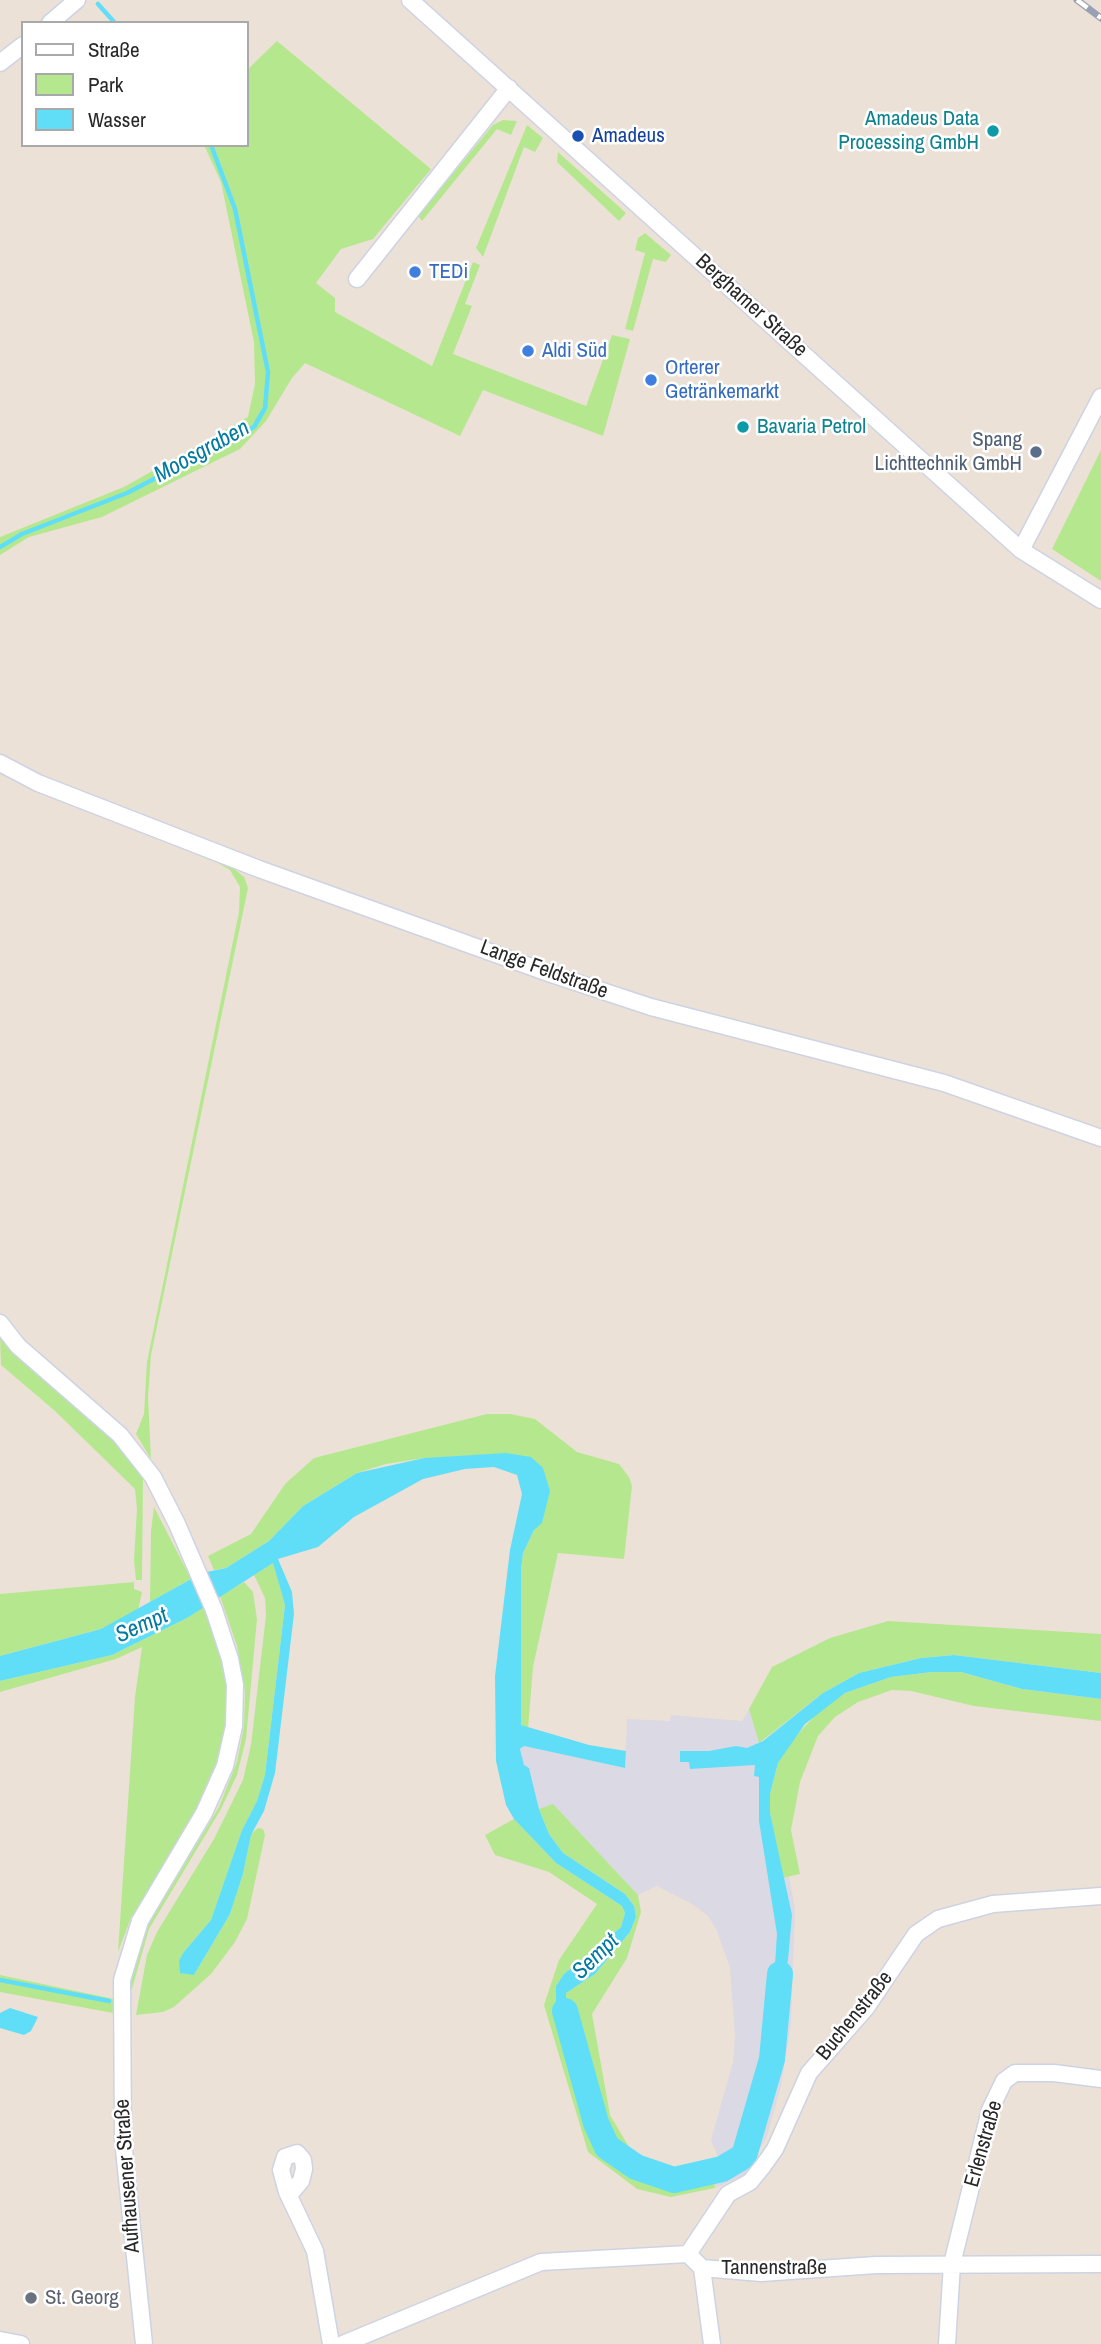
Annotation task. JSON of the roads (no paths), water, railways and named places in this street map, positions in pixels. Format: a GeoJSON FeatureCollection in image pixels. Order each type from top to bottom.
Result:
{"type":"FeatureCollection","features":[{"type":"Feature","properties":{"kind":"street"},"geometry":{"type":"LineString","coordinates":[[52,21],[78,0]]}},
{"type":"Feature","properties":{"kind":"street","name":"Berghamer Straße"},"geometry":{"type":"LineString","coordinates":[[410,0],[1021,550],[1101,600]]}},
{"type":"Feature","properties":{"kind":"street"},"geometry":{"type":"LineString","coordinates":[[0,63],[21,47]]}},
{"type":"Feature","properties":{"kind":"street"},"geometry":{"type":"LineString","coordinates":[[357,279],[509,88]]}},
{"type":"Feature","properties":{"kind":"street"},"geometry":{"type":"LineString","coordinates":[[1021,550],[1101,397]]}},
{"type":"Feature","properties":{"kind":"street","name":"Lange Feldstraße"},"geometry":{"type":"LineString","coordinates":[[0,763],[38,783],[259,869],[554,975],[651,1007],[944,1083],[1101,1138]]}},
{"type":"Feature","properties":{"kind":"street","name":"Aufhausener Straße"},"geometry":{"type":"LineString","coordinates":[[0,1323],[18,1346],[120,1435],[143,1462],[177,1524],[214,1610],[230,1659],[234,1685],[234,1726],[230,1747],[204,1813],[140,1921],[127,1956],[120,2007],[125,2179],[144,2344]]}},
{"type":"Feature","properties":{"kind":"street","name":"Buchenstraße"},"geometry":{"type":"LineString","coordinates":[[688,2254],[728,2194],[750,2182],[763,2166],[775,2149],[809,2073],[866,2008],[916,1934],[938,1919],[993,1904],[1101,1895]]}},
{"type":"Feature","properties":{"kind":"street","name":"Erlenstraße"},"geometry":{"type":"LineString","coordinates":[[947,2344],[952,2264],[990,2110],[1004,2081],[1015,2073],[1054,2073],[1101,2079]]}},
{"type":"Feature","properties":{"kind":"street"},"geometry":{"type":"LineString","coordinates":[[289,2195],[316,2251],[331,2344]]}},
{"type":"Feature","properties":{"kind":"street"},"geometry":{"type":"LineString","coordinates":[[343,2344],[541,2262],[688,2254]]}},
{"type":"Feature","properties":{"kind":"street","name":"Tannenstraße"},"geometry":{"type":"LineString","coordinates":[[688,2254],[702,2268],[761,2273],[952,2264],[1101,2264]]}},
{"type":"Feature","properties":{"kind":"street"},"geometry":{"type":"LineString","coordinates":[[702,2268],[712,2344]]}},
{"type":"Feature","properties":{"kind":"street"},"geometry":{"type":"LineString","coordinates":[[0,2340],[21,2344]]}},
{"type":"Feature","properties":{"kind":"water"},"geometry":{"type":"Polygon","coordinates":[[[506,1453],[531,1457],[543,1468],[550,1491],[542,1523],[534,1530],[523,1553],[521,1569],[521,1725],[589,1745],[626,1751],[625,1768],[524,1746],[520,1749],[524,1765],[529,1768],[539,1809],[549,1834],[563,1853],[625,1894],[634,1906],[636,1917],[630,1932],[595,1974],[566,1993],[566,2007],[578,2043],[571,2047],[556,2008],[556,1986],[564,1974],[621,1927],[625,1913],[622,1906],[556,1863],[514,1819],[506,1805],[496,1761],[495,1676],[510,1550],[522,1494],[517,1475],[494,1467],[465,1469],[423,1479],[354,1517],[318,1547],[278,1559],[292,1592],[294,1614],[275,1773],[264,1811],[251,1835],[243,1874],[230,1914],[194,1975],[180,1973],[179,1961],[183,1953],[211,1920],[242,1830],[257,1801],[265,1775],[285,1605],[273,1563],[187,1618],[112,1655],[0,1681],[0,1656],[101,1629],[202,1573],[226,1568],[269,1541],[303,1506],[357,1473],[424,1458],[506,1453]]]}},
{"type":"Feature","properties":{"kind":"water"},"geometry":{"type":"Polygon","coordinates":[[[954,1655],[1101,1673],[1101,1699],[1022,1689],[961,1672],[932,1672],[891,1677],[845,1693],[805,1724],[778,1763],[770,1794],[770,1813],[792,1915],[788,1960],[776,2010],[773,1996],[777,1934],[759,1821],[759,1777],[754,1776],[755,1765],[690,1769],[689,1762],[680,1762],[680,1751],[709,1751],[736,1746],[747,1748],[763,1741],[823,1693],[859,1673],[921,1658],[954,1655]]]}},
{"type":"Feature","properties":{"kind":"water"},"geometry":{"type":"Polygon","coordinates":[[[10,2008],[38,2017],[31,2031],[24,2035],[0,2028],[0,2013],[10,2008]]]}},
{"type":"Feature","properties":{"kind":"waterway","name":"Moosgraben"},"geometry":{"type":"LineString","coordinates":[[98,4],[113,21]]}},
{"type":"Feature","properties":{"kind":"waterway","name":"Moosgraben"},"geometry":{"type":"LineString","coordinates":[[0,547],[22,534],[127,493],[254,427],[265,408],[268,372],[235,209],[212,147]]}},
{"type":"Feature","properties":{"kind":"waterway","name":"Sempt"},"geometry":{"type":"LineString","coordinates":[[565,2011],[596,2123],[607,2147],[636,2167],[674,2180],[722,2169],[744,2156],[772,2059],[780,1974]]}},
{"type":"Feature","properties":{"kind":"waterway"},"geometry":{"type":"LineString","coordinates":[[0,1980],[109,2001]]}},
{"type":"Feature","properties":{"kind":"railway"},"geometry":{"type":"LineString","coordinates":[[1077,0],[1101,18]]}},
{"type":"Feature","properties":{"kind":"place","name":"Amadeus Data Processing GmbH"},"geometry":{"type":"Point","coordinates":[993,131]}},
{"type":"Feature","properties":{"kind":"place","name":"Amadeus"},"geometry":{"type":"Point","coordinates":[578,136]}},
{"type":"Feature","properties":{"kind":"place","name":"TEDi"},"geometry":{"type":"Point","coordinates":[415,272]}},
{"type":"Feature","properties":{"kind":"place","name":"Aldi Süd"},"geometry":{"type":"Point","coordinates":[528,351]}},
{"type":"Feature","properties":{"kind":"place","name":"Orterer Getränkemarkt"},"geometry":{"type":"Point","coordinates":[651,380]}},
{"type":"Feature","properties":{"kind":"place","name":"Bavaria Petrol"},"geometry":{"type":"Point","coordinates":[743,427]}},
{"type":"Feature","properties":{"kind":"place","name":"Spang Lichttechnik GmbH"},"geometry":{"type":"Point","coordinates":[1036,452]}},
{"type":"Feature","properties":{"kind":"place","name":"St. Georg"},"geometry":{"type":"Point","coordinates":[31,2298]}}]}
